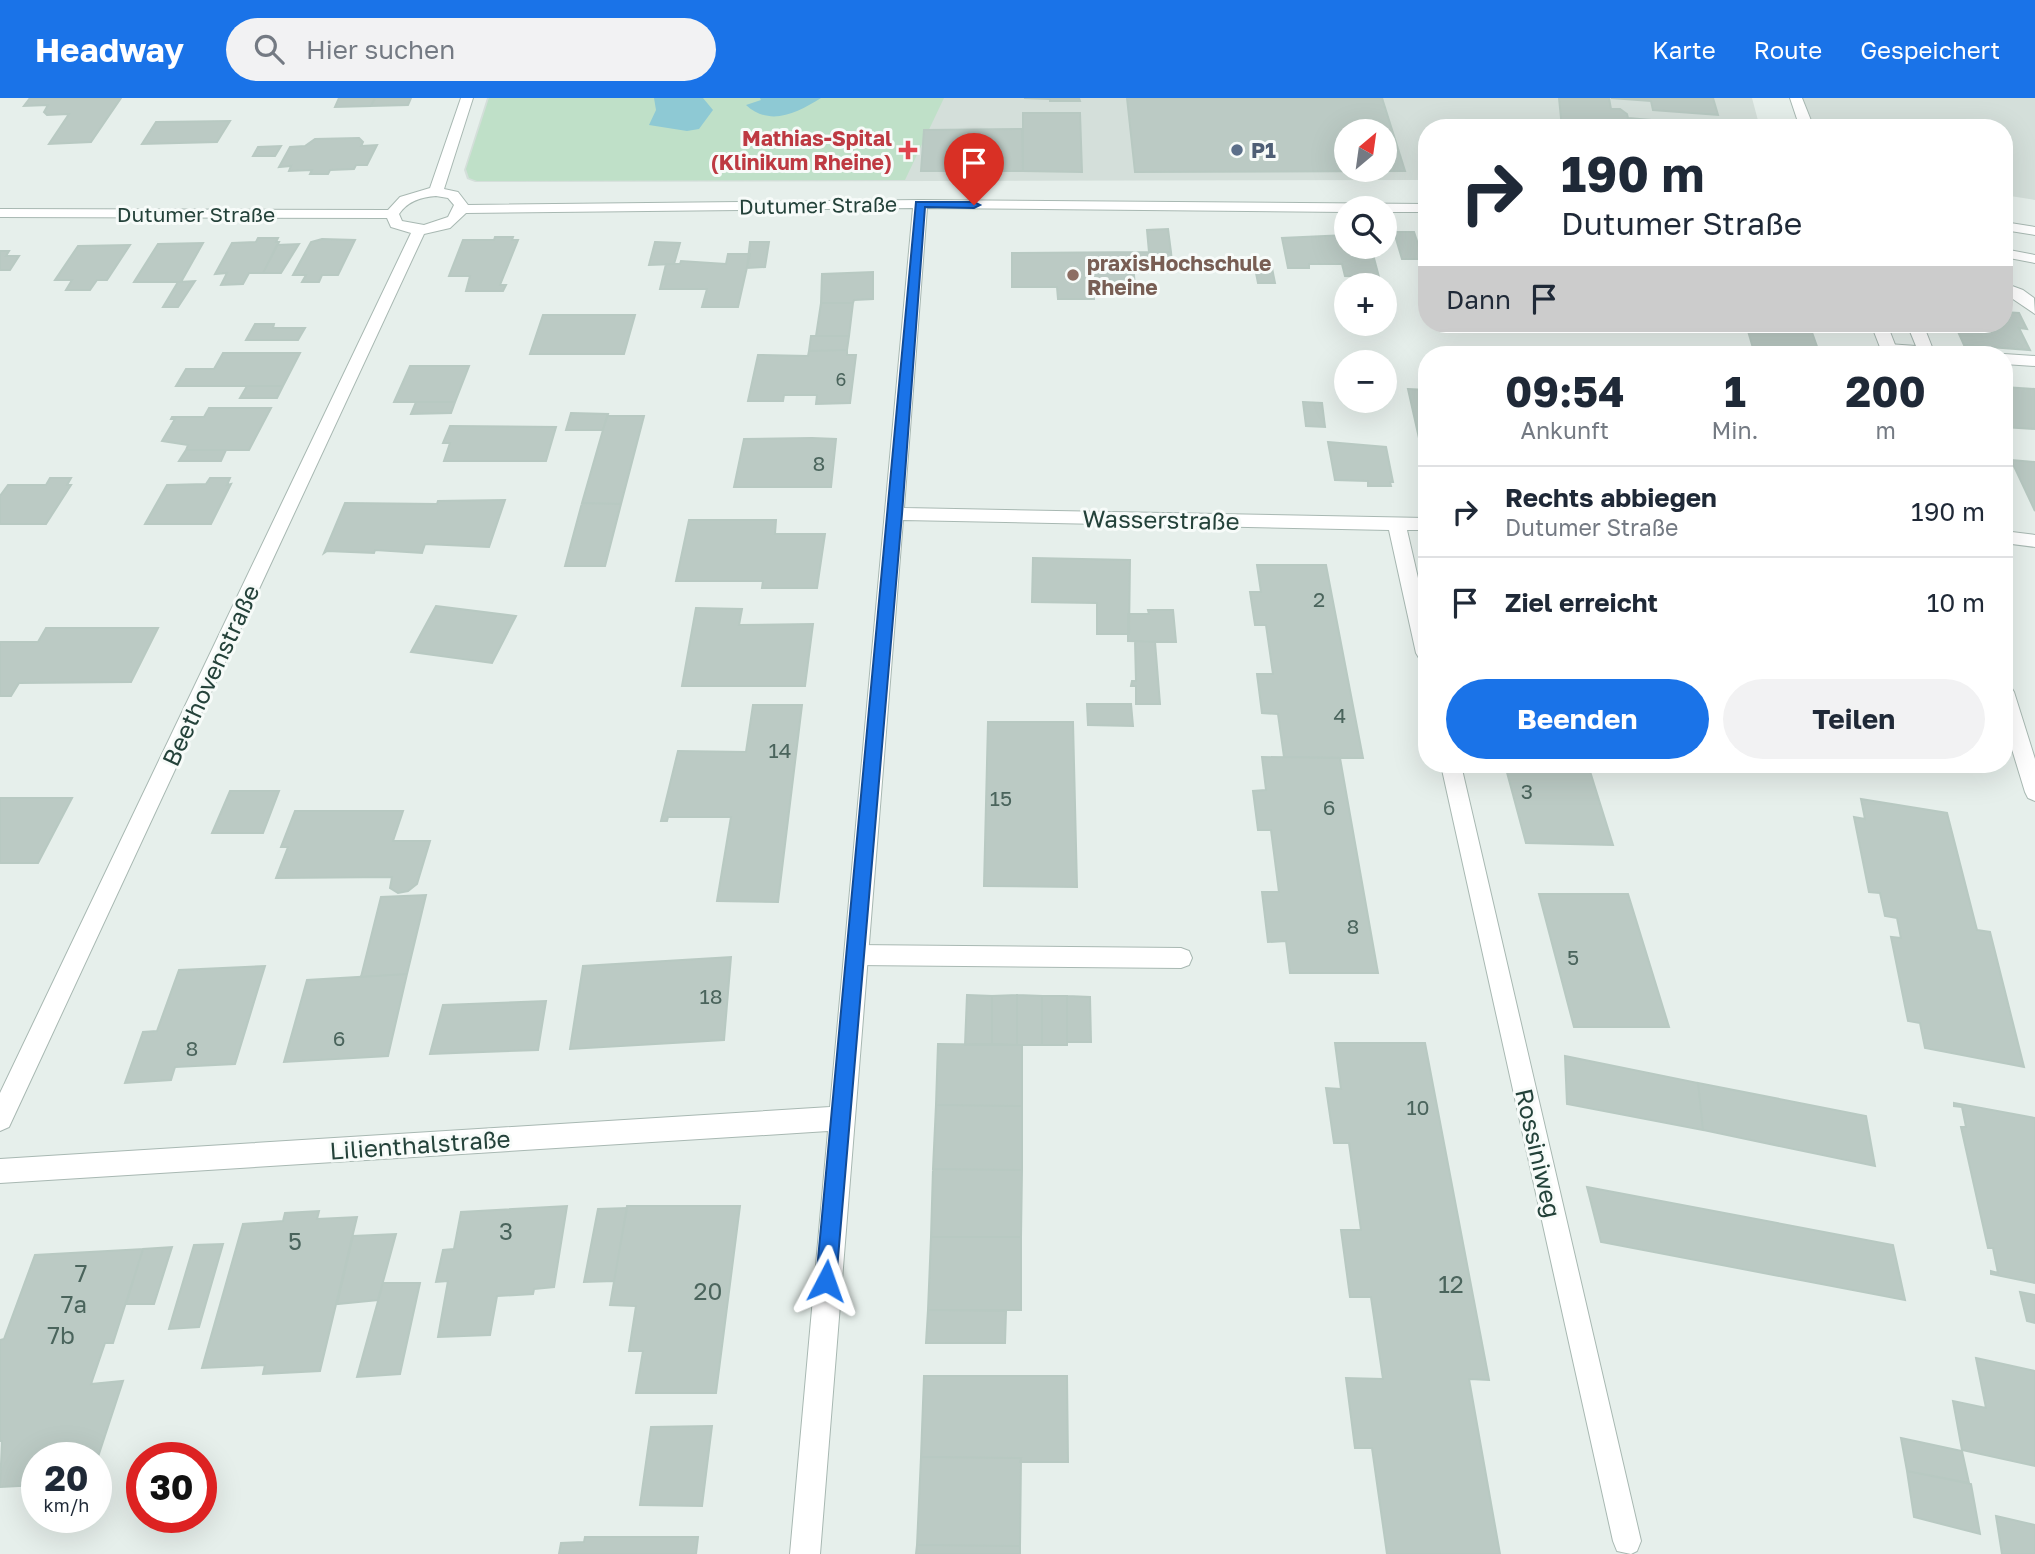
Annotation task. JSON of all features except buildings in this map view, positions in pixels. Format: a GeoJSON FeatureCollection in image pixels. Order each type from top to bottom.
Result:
{"type":"FeatureCollection","features":[{"type":"Feature","properties":{"kind":"street"},"geometry":{"type":"LineString","coordinates":[[436,192],[467,98]]}},
{"type":"Feature","properties":{"kind":"street"},"geometry":{"type":"LineString","coordinates":[[1796,98],[1804,119]]}},
{"type":"Feature","properties":{"kind":"street"},"geometry":{"type":"LineString","coordinates":[[436,192],[453,195],[458,199],[461,209],[458,215],[442,226],[419,230],[396,224],[392,214],[407,199],[436,192]]}},
{"type":"Feature","properties":{"kind":"street"},"geometry":{"type":"LineString","coordinates":[[804,1554],[839,1118],[896,514],[920,204]]}},
{"type":"Feature","properties":{"kind":"street","name":"Dutumer Straße"},"geometry":{"type":"LineString","coordinates":[[461,209],[920,204],[1418,208]]}},
{"type":"Feature","properties":{"kind":"street","name":"Dutumer Straße"},"geometry":{"type":"LineString","coordinates":[[0,213],[392,214]]}},
{"type":"Feature","properties":{"kind":"street"},"geometry":{"type":"LineString","coordinates":[[2013,227],[2035,231]]}},
{"type":"Feature","properties":{"kind":"street","name":"Beethovenstraße"},"geometry":{"type":"LineString","coordinates":[[0,1119],[419,230]]}},
{"type":"Feature","properties":{"kind":"street"},"geometry":{"type":"LineString","coordinates":[[2013,255],[2035,259]]}},
{"type":"Feature","properties":{"kind":"street"},"geometry":{"type":"LineString","coordinates":[[2013,290],[2029,300],[2035,309]]}},
{"type":"Feature","properties":{"kind":"street"},"geometry":{"type":"LineString","coordinates":[[2013,360],[2035,361]]}},
{"type":"Feature","properties":{"kind":"street","name":"Wasserstraße"},"geometry":{"type":"LineString","coordinates":[[896,514],[1418,524]]}},
{"type":"Feature","properties":{"kind":"street"},"geometry":{"type":"LineString","coordinates":[[1397,524],[1418,617]]}},
{"type":"Feature","properties":{"kind":"street"},"geometry":{"type":"LineString","coordinates":[[2013,538],[2035,541]]}},
{"type":"Feature","properties":{"kind":"street"},"geometry":{"type":"LineString","coordinates":[[2013,721],[2035,792]]}},
{"type":"Feature","properties":{"kind":"street","name":"Rossiniweg"},"geometry":{"type":"LineString","coordinates":[[1453,773],[1627,1541]]}},
{"type":"Feature","properties":{"kind":"street"},"geometry":{"type":"LineString","coordinates":[[855,955],[1181,958]]}},
{"type":"Feature","properties":{"kind":"street","name":"Lilienthalstraße"},"geometry":{"type":"LineString","coordinates":[[0,1171],[839,1118]]}},
{"type":"Feature","properties":{"kind":"shaded area","name":"Mathias-Spital (Klinikum Rheine)"},"geometry":{"type":"Polygon","coordinates":[[[487,98],[1752,98],[1758,119],[1418,119],[1418,180],[1397,180],[1397,119],[1334,119],[1334,180],[475,182],[467,179],[464,170],[487,98]]]}},
{"type":"Feature","properties":{"kind":"shaded area"},"geometry":{"type":"Polygon","coordinates":[[[1796,98],[2035,98],[2035,200],[2013,196],[2013,119],[1804,119],[1796,98]]]}},
{"type":"Feature","properties":{"kind":"green space"},"geometry":{"type":"Polygon","coordinates":[[[489,98],[944,98],[905,180],[477,181],[469,178],[466,169],[489,98]]]}},
{"type":"Feature","properties":{"kind":"water"},"geometry":{"type":"Polygon","coordinates":[[[654,98],[703,98],[713,110],[699,129],[687,131],[649,125],[656,110],[654,98]]]}},
{"type":"Feature","properties":{"kind":"water"},"geometry":{"type":"Polygon","coordinates":[[[760,98],[821,98],[793,113],[774,116],[755,112],[746,105],[761,100],[760,98]]]}},
{"type":"Feature","properties":{"kind":"place","name":"Mathias-Spital (Klinikum Rheine)"},"geometry":{"type":"Point","coordinates":[908,150]}},
{"type":"Feature","properties":{"kind":"place","name":"P1"},"geometry":{"type":"Point","coordinates":[1237,150]}},
{"type":"Feature","properties":{"kind":"place","name":"praxisHochschule Rheine"},"geometry":{"type":"Point","coordinates":[1073,275]}},
{"type":"Feature","properties":{"kind":"route"},"geometry":{"type":"LineString","coordinates":[[826,1281],[896,514],[920,204],[974,205]]}}]}
